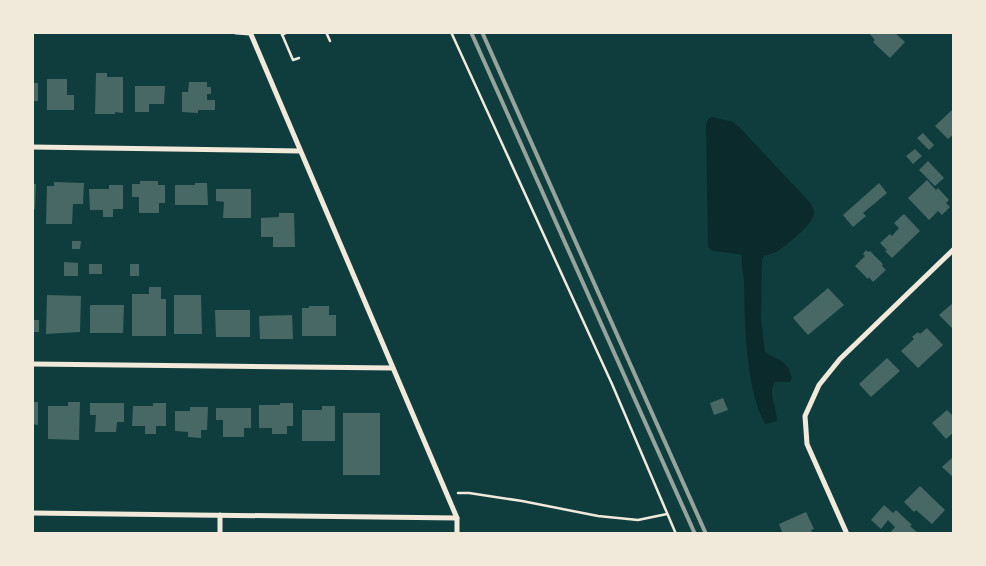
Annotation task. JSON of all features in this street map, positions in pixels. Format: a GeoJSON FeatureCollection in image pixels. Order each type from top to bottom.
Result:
{"type":"FeatureCollection","features":[{"type":"Feature","properties":{"kind":"street"},"geometry":{"type":"LineString","coordinates":[[236,32],[250,33],[457,518],[457,534]]}},
{"type":"Feature","properties":{"kind":"street"},"geometry":{"type":"LineString","coordinates":[[32,147],[300,151]]}},
{"type":"Feature","properties":{"kind":"street"},"geometry":{"type":"LineString","coordinates":[[847,534],[807,444],[805,416],[819,385],[840,359],[954,249]]}},
{"type":"Feature","properties":{"kind":"street"},"geometry":{"type":"LineString","coordinates":[[32,364],[393,368]]}},
{"type":"Feature","properties":{"kind":"street"},"geometry":{"type":"LineString","coordinates":[[32,513],[457,518]]}},
{"type":"Feature","properties":{"kind":"street"},"geometry":{"type":"LineString","coordinates":[[220,515],[220,534]]}},
{"type":"Feature","properties":{"kind":"path"},"geometry":{"type":"LineString","coordinates":[[288,32],[281,34],[293,60],[299,58]]}},
{"type":"Feature","properties":{"kind":"path"},"geometry":{"type":"LineString","coordinates":[[326,32],[330,41]]}},
{"type":"Feature","properties":{"kind":"path"},"geometry":{"type":"LineString","coordinates":[[451,32],[612,384],[676,534]]}},
{"type":"Feature","properties":{"kind":"path"},"geometry":{"type":"LineString","coordinates":[[446,494],[469,493],[598,516],[638,520],[667,514]]}},
{"type":"Feature","properties":{"kind":"water"},"geometry":{"type":"Polygon","coordinates":[[[712,117],[733,122],[739,127],[808,200],[814,211],[810,221],[800,233],[778,251],[763,257],[762,261],[761,318],[765,352],[785,364],[792,377],[790,382],[775,382],[772,395],[777,421],[765,424],[753,392],[747,354],[742,258],[738,254],[713,251],[708,247],[706,125],[708,119],[712,117]]]}},
{"type":"Feature","properties":{"kind":"building"},"geometry":{"type":"Polygon","coordinates":[[[868,32],[894,32],[905,42],[890,58],[873,42],[875,40],[868,32]]]}},
{"type":"Feature","properties":{"kind":"building"},"geometry":{"type":"Polygon","coordinates":[[[96,73],[107,73],[107,77],[123,77],[123,113],[95,114],[96,73]]]}},
{"type":"Feature","properties":{"kind":"building"},"geometry":{"type":"Polygon","coordinates":[[[47,79],[67,79],[67,95],[74,95],[74,110],[47,110],[47,79]]]}},
{"type":"Feature","properties":{"kind":"building"},"geometry":{"type":"Polygon","coordinates":[[[189,82],[207,82],[207,87],[211,87],[211,94],[207,94],[207,100],[215,100],[215,110],[198,110],[198,113],[182,112],[182,92],[188,92],[189,82]]]}},
{"type":"Feature","properties":{"kind":"building"},"geometry":{"type":"Polygon","coordinates":[[[32,83],[38,83],[38,101],[32,101],[32,83]]]}},
{"type":"Feature","properties":{"kind":"building"},"geometry":{"type":"Polygon","coordinates":[[[135,86],[165,86],[164,104],[149,104],[149,112],[135,112],[135,86]]]}},
{"type":"Feature","properties":{"kind":"building"},"geometry":{"type":"Polygon","coordinates":[[[952,110],[954,111],[954,134],[948,139],[935,126],[952,110]]]}},
{"type":"Feature","properties":{"kind":"building"},"geometry":{"type":"Polygon","coordinates":[[[923,133],[934,145],[929,150],[917,138],[923,133]]]}},
{"type":"Feature","properties":{"kind":"building"},"geometry":{"type":"Polygon","coordinates":[[[915,149],[922,156],[913,164],[906,156],[915,149]]]}},
{"type":"Feature","properties":{"kind":"building"},"geometry":{"type":"Polygon","coordinates":[[[928,161],[944,178],[935,186],[919,170],[928,161]]]}},
{"type":"Feature","properties":{"kind":"building"},"geometry":{"type":"Polygon","coordinates":[[[927,180],[949,200],[946,203],[950,207],[942,215],[938,211],[929,220],[908,198],[927,180]]]}},
{"type":"Feature","properties":{"kind":"building"},"geometry":{"type":"Polygon","coordinates":[[[140,181],[158,181],[158,185],[165,185],[165,203],[159,203],[159,213],[139,213],[139,197],[132,197],[132,184],[140,184],[140,181]]]}},
{"type":"Feature","properties":{"kind":"building"},"geometry":{"type":"Polygon","coordinates":[[[54,182],[84,183],[83,204],[73,204],[72,224],[46,224],[47,186],[54,186],[54,182]]]}},
{"type":"Feature","properties":{"kind":"building"},"geometry":{"type":"Polygon","coordinates":[[[195,183],[207,183],[208,205],[175,205],[175,185],[195,185],[195,183]]]}},
{"type":"Feature","properties":{"kind":"building"},"geometry":{"type":"Polygon","coordinates":[[[879,183],[887,193],[863,213],[866,216],[853,227],[843,215],[879,183]]]}},
{"type":"Feature","properties":{"kind":"building"},"geometry":{"type":"Polygon","coordinates":[[[32,184],[36,184],[35,209],[32,209],[32,184]]]}},
{"type":"Feature","properties":{"kind":"building"},"geometry":{"type":"Polygon","coordinates":[[[109,185],[123,185],[123,209],[113,209],[113,217],[103,217],[103,210],[90,210],[89,189],[109,189],[109,185]]]}},
{"type":"Feature","properties":{"kind":"building"},"geometry":{"type":"Polygon","coordinates":[[[216,189],[251,189],[251,218],[223,218],[224,202],[216,201],[216,189]]]}},
{"type":"Feature","properties":{"kind":"building"},"geometry":{"type":"Polygon","coordinates":[[[279,213],[294,213],[295,247],[273,247],[273,237],[261,237],[261,218],[279,217],[279,213]]]}},
{"type":"Feature","properties":{"kind":"building"},"geometry":{"type":"Polygon","coordinates":[[[904,214],[920,231],[892,258],[880,243],[890,234],[892,236],[899,228],[894,223],[904,214]]]}},
{"type":"Feature","properties":{"kind":"building"},"geometry":{"type":"Polygon","coordinates":[[[72,241],[81,241],[80,249],[72,249],[72,241]]]}},
{"type":"Feature","properties":{"kind":"building"},"geometry":{"type":"Polygon","coordinates":[[[866,250],[870,251],[883,264],[882,266],[886,270],[873,282],[855,266],[865,256],[863,254],[866,250]]]}},
{"type":"Feature","properties":{"kind":"building"},"geometry":{"type":"Polygon","coordinates":[[[64,262],[78,263],[78,276],[64,276],[64,262]]]}},
{"type":"Feature","properties":{"kind":"building"},"geometry":{"type":"Polygon","coordinates":[[[89,264],[102,264],[102,274],[89,274],[89,264]]]}},
{"type":"Feature","properties":{"kind":"building"},"geometry":{"type":"Polygon","coordinates":[[[130,264],[139,264],[139,276],[130,276],[130,264]]]}},
{"type":"Feature","properties":{"kind":"building"},"geometry":{"type":"Polygon","coordinates":[[[149,287],[161,287],[161,299],[166,299],[166,336],[132,336],[132,294],[149,294],[149,287]]]}},
{"type":"Feature","properties":{"kind":"building"},"geometry":{"type":"Polygon","coordinates":[[[828,288],[844,305],[808,335],[793,318],[828,288]]]}},
{"type":"Feature","properties":{"kind":"building"},"geometry":{"type":"Polygon","coordinates":[[[47,295],[81,296],[80,332],[46,334],[47,295]]]}},
{"type":"Feature","properties":{"kind":"building"},"geometry":{"type":"Polygon","coordinates":[[[174,295],[201,295],[202,334],[174,334],[174,295]]]}},
{"type":"Feature","properties":{"kind":"building"},"geometry":{"type":"Polygon","coordinates":[[[954,302],[954,330],[939,315],[954,302]]]}},
{"type":"Feature","properties":{"kind":"building"},"geometry":{"type":"Polygon","coordinates":[[[90,305],[124,305],[123,333],[90,333],[90,305]]]}},
{"type":"Feature","properties":{"kind":"building"},"geometry":{"type":"Polygon","coordinates":[[[309,306],[329,306],[329,315],[336,315],[336,336],[302,336],[302,308],[309,308],[309,306]]]}},
{"type":"Feature","properties":{"kind":"building"},"geometry":{"type":"Polygon","coordinates":[[[215,310],[250,310],[250,337],[216,337],[215,310]]]}},
{"type":"Feature","properties":{"kind":"building"},"geometry":{"type":"Polygon","coordinates":[[[292,315],[293,339],[260,339],[259,316],[292,315]]]}},
{"type":"Feature","properties":{"kind":"building"},"geometry":{"type":"Polygon","coordinates":[[[32,320],[39,320],[39,332],[32,332],[32,320]]]}},
{"type":"Feature","properties":{"kind":"building"},"geometry":{"type":"Polygon","coordinates":[[[927,328],[943,345],[918,368],[901,351],[914,339],[912,337],[918,332],[920,334],[927,328]]]}},
{"type":"Feature","properties":{"kind":"building"},"geometry":{"type":"Polygon","coordinates":[[[887,358],[900,371],[871,397],[859,384],[887,358]]]}},
{"type":"Feature","properties":{"kind":"building"},"geometry":{"type":"Polygon","coordinates":[[[723,398],[728,410],[714,415],[710,403],[723,398]]]}},
{"type":"Feature","properties":{"kind":"building"},"geometry":{"type":"Polygon","coordinates":[[[32,402],[38,402],[38,425],[32,424],[32,402]]]}},
{"type":"Feature","properties":{"kind":"building"},"geometry":{"type":"Polygon","coordinates":[[[68,402],[80,402],[79,440],[48,439],[48,406],[68,406],[68,402]]]}},
{"type":"Feature","properties":{"kind":"building"},"geometry":{"type":"Polygon","coordinates":[[[90,403],[124,403],[124,422],[117,422],[116,432],[95,432],[96,415],[90,415],[90,403]]]}},
{"type":"Feature","properties":{"kind":"building"},"geometry":{"type":"Polygon","coordinates":[[[153,403],[166,403],[166,426],[156,426],[156,434],[145,434],[145,426],[132,426],[133,406],[153,406],[153,403]]]}},
{"type":"Feature","properties":{"kind":"building"},"geometry":{"type":"Polygon","coordinates":[[[280,403],[293,403],[293,426],[287,426],[287,434],[272,434],[272,428],[259,428],[259,405],[280,405],[280,403]]]}},
{"type":"Feature","properties":{"kind":"building"},"geometry":{"type":"Polygon","coordinates":[[[322,406],[335,406],[335,441],[302,441],[302,410],[322,410],[322,406]]]}},
{"type":"Feature","properties":{"kind":"building"},"geometry":{"type":"Polygon","coordinates":[[[190,407],[208,407],[207,430],[201,430],[201,438],[188,437],[188,432],[175,431],[175,411],[190,411],[190,407]]]}},
{"type":"Feature","properties":{"kind":"building"},"geometry":{"type":"Polygon","coordinates":[[[216,408],[251,408],[251,428],[244,428],[244,437],[223,437],[223,420],[216,420],[216,408]]]}},
{"type":"Feature","properties":{"kind":"building"},"geometry":{"type":"Polygon","coordinates":[[[947,410],[954,417],[954,432],[946,439],[932,423],[947,410]]]}},
{"type":"Feature","properties":{"kind":"building"},"geometry":{"type":"Polygon","coordinates":[[[343,413],[380,413],[380,475],[343,475],[343,413]]]}},
{"type":"Feature","properties":{"kind":"building"},"geometry":{"type":"Polygon","coordinates":[[[954,456],[954,478],[942,467],[954,456]]]}},
{"type":"Feature","properties":{"kind":"building"},"geometry":{"type":"Polygon","coordinates":[[[920,486],[945,510],[932,524],[916,510],[914,512],[904,502],[920,486]]]}},
{"type":"Feature","properties":{"kind":"building"},"geometry":{"type":"Polygon","coordinates":[[[884,505],[893,513],[896,510],[919,534],[889,534],[895,527],[888,520],[881,529],[871,520],[884,505]]]}},
{"type":"Feature","properties":{"kind":"building"},"geometry":{"type":"Polygon","coordinates":[[[806,512],[814,529],[811,530],[813,534],[783,534],[779,524],[806,512]]]}},
{"type":"Feature","properties":{"kind":"railway"},"geometry":{"type":"LineString","coordinates":[[471,32],[695,534]]}},
{"type":"Feature","properties":{"kind":"railway"},"geometry":{"type":"LineString","coordinates":[[482,32],[706,534]]}}]}
